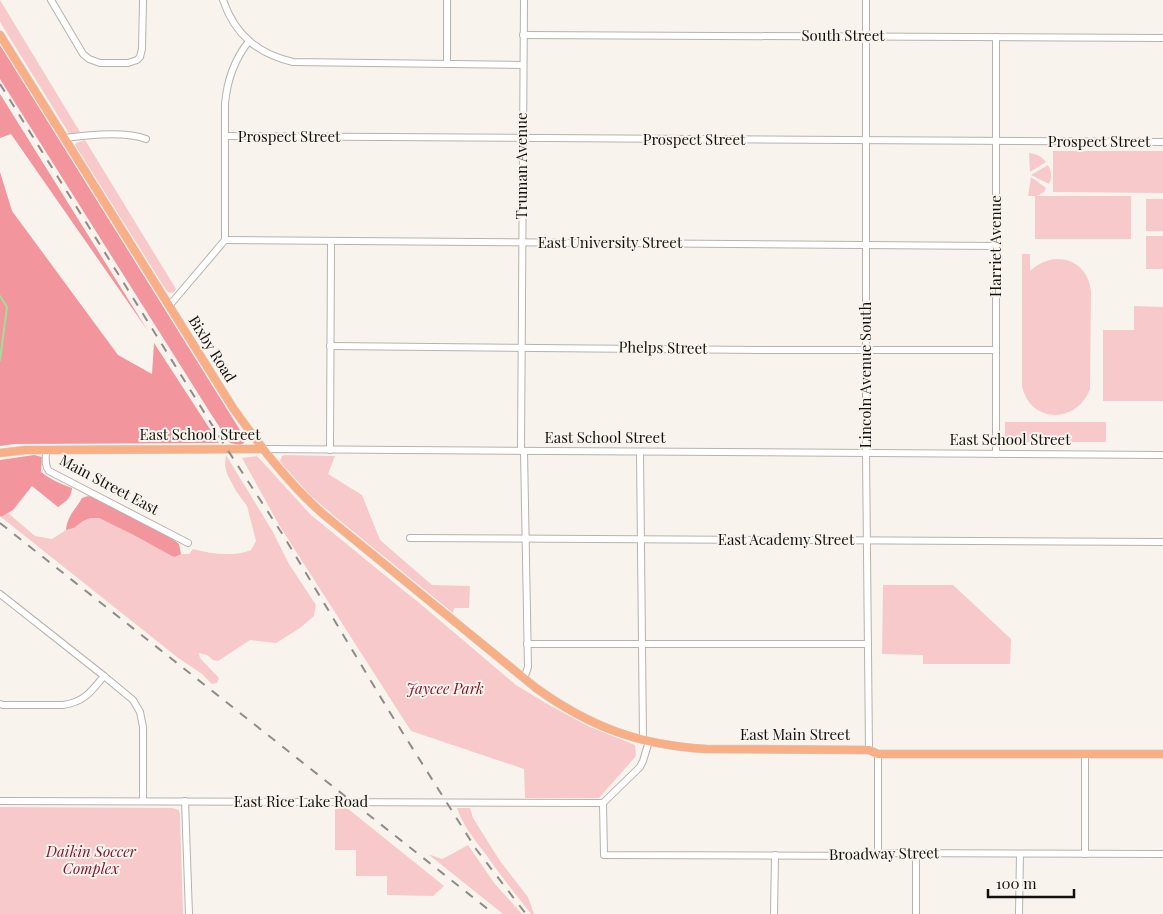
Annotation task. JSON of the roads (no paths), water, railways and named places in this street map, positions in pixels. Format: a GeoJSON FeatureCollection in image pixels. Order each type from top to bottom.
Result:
{"type":"FeatureCollection","features":[{"type":"Feature","properties":{"kind":"main road","name":"Bixby Road"},"geometry":{"type":"LineString","coordinates":[[0,35],[233,408],[263,449],[292,484],[314,506],[461,627]]}},
{"type":"Feature","properties":{"kind":"main road","name":"East School Street"},"geometry":{"type":"LineString","coordinates":[[46,450],[263,449]]}},
{"type":"Feature","properties":{"kind":"main road","name":"Main Street East"},"geometry":{"type":"LineString","coordinates":[[0,453],[46,450]]}},
{"type":"Feature","properties":{"kind":"main road","name":"East Main Street"},"geometry":{"type":"LineString","coordinates":[[461,627],[561,706],[614,731],[646,741],[706,749],[868,750],[878,754],[1163,754]]}},
{"type":"Feature","properties":{"kind":"street"},"geometry":{"type":"LineString","coordinates":[[51,0],[84,56],[94,62],[119,63],[133,62],[142,53],[142,0]]}},
{"type":"Feature","properties":{"kind":"street"},"geometry":{"type":"LineString","coordinates":[[223,0],[232,21],[249,41],[271,56],[293,62],[523,65]]}},
{"type":"Feature","properties":{"kind":"street"},"geometry":{"type":"LineString","coordinates":[[447,0],[447,64]]}},
{"type":"Feature","properties":{"kind":"street","name":"Truman Avenue"},"geometry":{"type":"LineString","coordinates":[[524,0],[521,347],[528,667],[524,678]]}},
{"type":"Feature","properties":{"kind":"street","name":"Lincoln Avenue South"},"geometry":{"type":"LineString","coordinates":[[866,0],[868,750]]}},
{"type":"Feature","properties":{"kind":"street","name":"South Street"},"geometry":{"type":"LineString","coordinates":[[523,35],[1163,38]]}},
{"type":"Feature","properties":{"kind":"street","name":"Harriet Avenue"},"geometry":{"type":"LineString","coordinates":[[996,37],[996,454]]}},
{"type":"Feature","properties":{"kind":"street"},"geometry":{"type":"LineString","coordinates":[[169,306],[225,240],[225,104],[229,78],[238,57],[249,41]]}},
{"type":"Feature","properties":{"kind":"street"},"geometry":{"type":"LineString","coordinates":[[64,138],[86,135],[134,135],[146,139]]}},
{"type":"Feature","properties":{"kind":"street","name":"Prospect Street"},"geometry":{"type":"LineString","coordinates":[[225,136],[1163,142]]}},
{"type":"Feature","properties":{"kind":"street","name":"East University Street"},"geometry":{"type":"LineString","coordinates":[[225,240],[996,246]]}},
{"type":"Feature","properties":{"kind":"street"},"geometry":{"type":"LineString","coordinates":[[330,450],[331,242]]}},
{"type":"Feature","properties":{"kind":"street","name":"Phelps Street"},"geometry":{"type":"LineString","coordinates":[[330,346],[996,350]]}},
{"type":"Feature","properties":{"kind":"street","name":"East School Street"},"geometry":{"type":"LineString","coordinates":[[263,449],[1163,455]]}},
{"type":"Feature","properties":{"kind":"street","name":"Main Street East"},"geometry":{"type":"LineString","coordinates":[[46,450],[46,468],[49,470],[188,543]]}},
{"type":"Feature","properties":{"kind":"street"},"geometry":{"type":"LineString","coordinates":[[603,803],[640,767],[643,761],[646,741],[642,644],[640,452]]}},
{"type":"Feature","properties":{"kind":"street","name":"East Academy Street"},"geometry":{"type":"LineString","coordinates":[[410,538],[1163,542]]}},
{"type":"Feature","properties":{"kind":"street"},"geometry":{"type":"LineString","coordinates":[[0,594],[133,700],[140,712],[143,727],[143,801]]}},
{"type":"Feature","properties":{"kind":"street"},"geometry":{"type":"LineString","coordinates":[[527,644],[868,644]]}},
{"type":"Feature","properties":{"kind":"street"},"geometry":{"type":"LineString","coordinates":[[0,704],[71,704],[90,694],[104,676]]}},
{"type":"Feature","properties":{"kind":"street"},"geometry":{"type":"LineString","coordinates":[[878,754],[878,853]]}},
{"type":"Feature","properties":{"kind":"street"},"geometry":{"type":"LineString","coordinates":[[1085,754],[1085,854]]}},
{"type":"Feature","properties":{"kind":"street","name":"East Rice Lake Road"},"geometry":{"type":"LineString","coordinates":[[0,801],[603,803]]}},
{"type":"Feature","properties":{"kind":"street"},"geometry":{"type":"LineString","coordinates":[[185,801],[188,914]]}},
{"type":"Feature","properties":{"kind":"street","name":"Broadway Street"},"geometry":{"type":"LineString","coordinates":[[603,803],[604,855],[870,856],[878,853],[1163,854]]}},
{"type":"Feature","properties":{"kind":"street"},"geometry":{"type":"LineString","coordinates":[[916,853],[916,914]]}},
{"type":"Feature","properties":{"kind":"street"},"geometry":{"type":"LineString","coordinates":[[1020,854],[1020,914]]}},
{"type":"Feature","properties":{"kind":"street"},"geometry":{"type":"LineString","coordinates":[[774,855],[774,914]]}},
{"type":"Feature","properties":{"kind":"waterway"},"geometry":{"type":"LineString","coordinates":[[0,296],[7,307],[0,360]]}},
{"type":"Feature","properties":{"kind":"railway"},"geometry":{"type":"LineString","coordinates":[[0,84],[227,449],[283,535],[389,711],[476,849],[526,914]]}},
{"type":"Feature","properties":{"kind":"railway"},"geometry":{"type":"LineString","coordinates":[[0,523],[494,914]]}},
{"type":"Feature","properties":{"kind":"park label","name":"Jaycee Park"},"geometry":{"type":"Point","coordinates":[445,689]}},
{"type":"Feature","properties":{"kind":"park label","name":"Daikin Soccer Complex"},"geometry":{"type":"Point","coordinates":[91,860]}}]}
